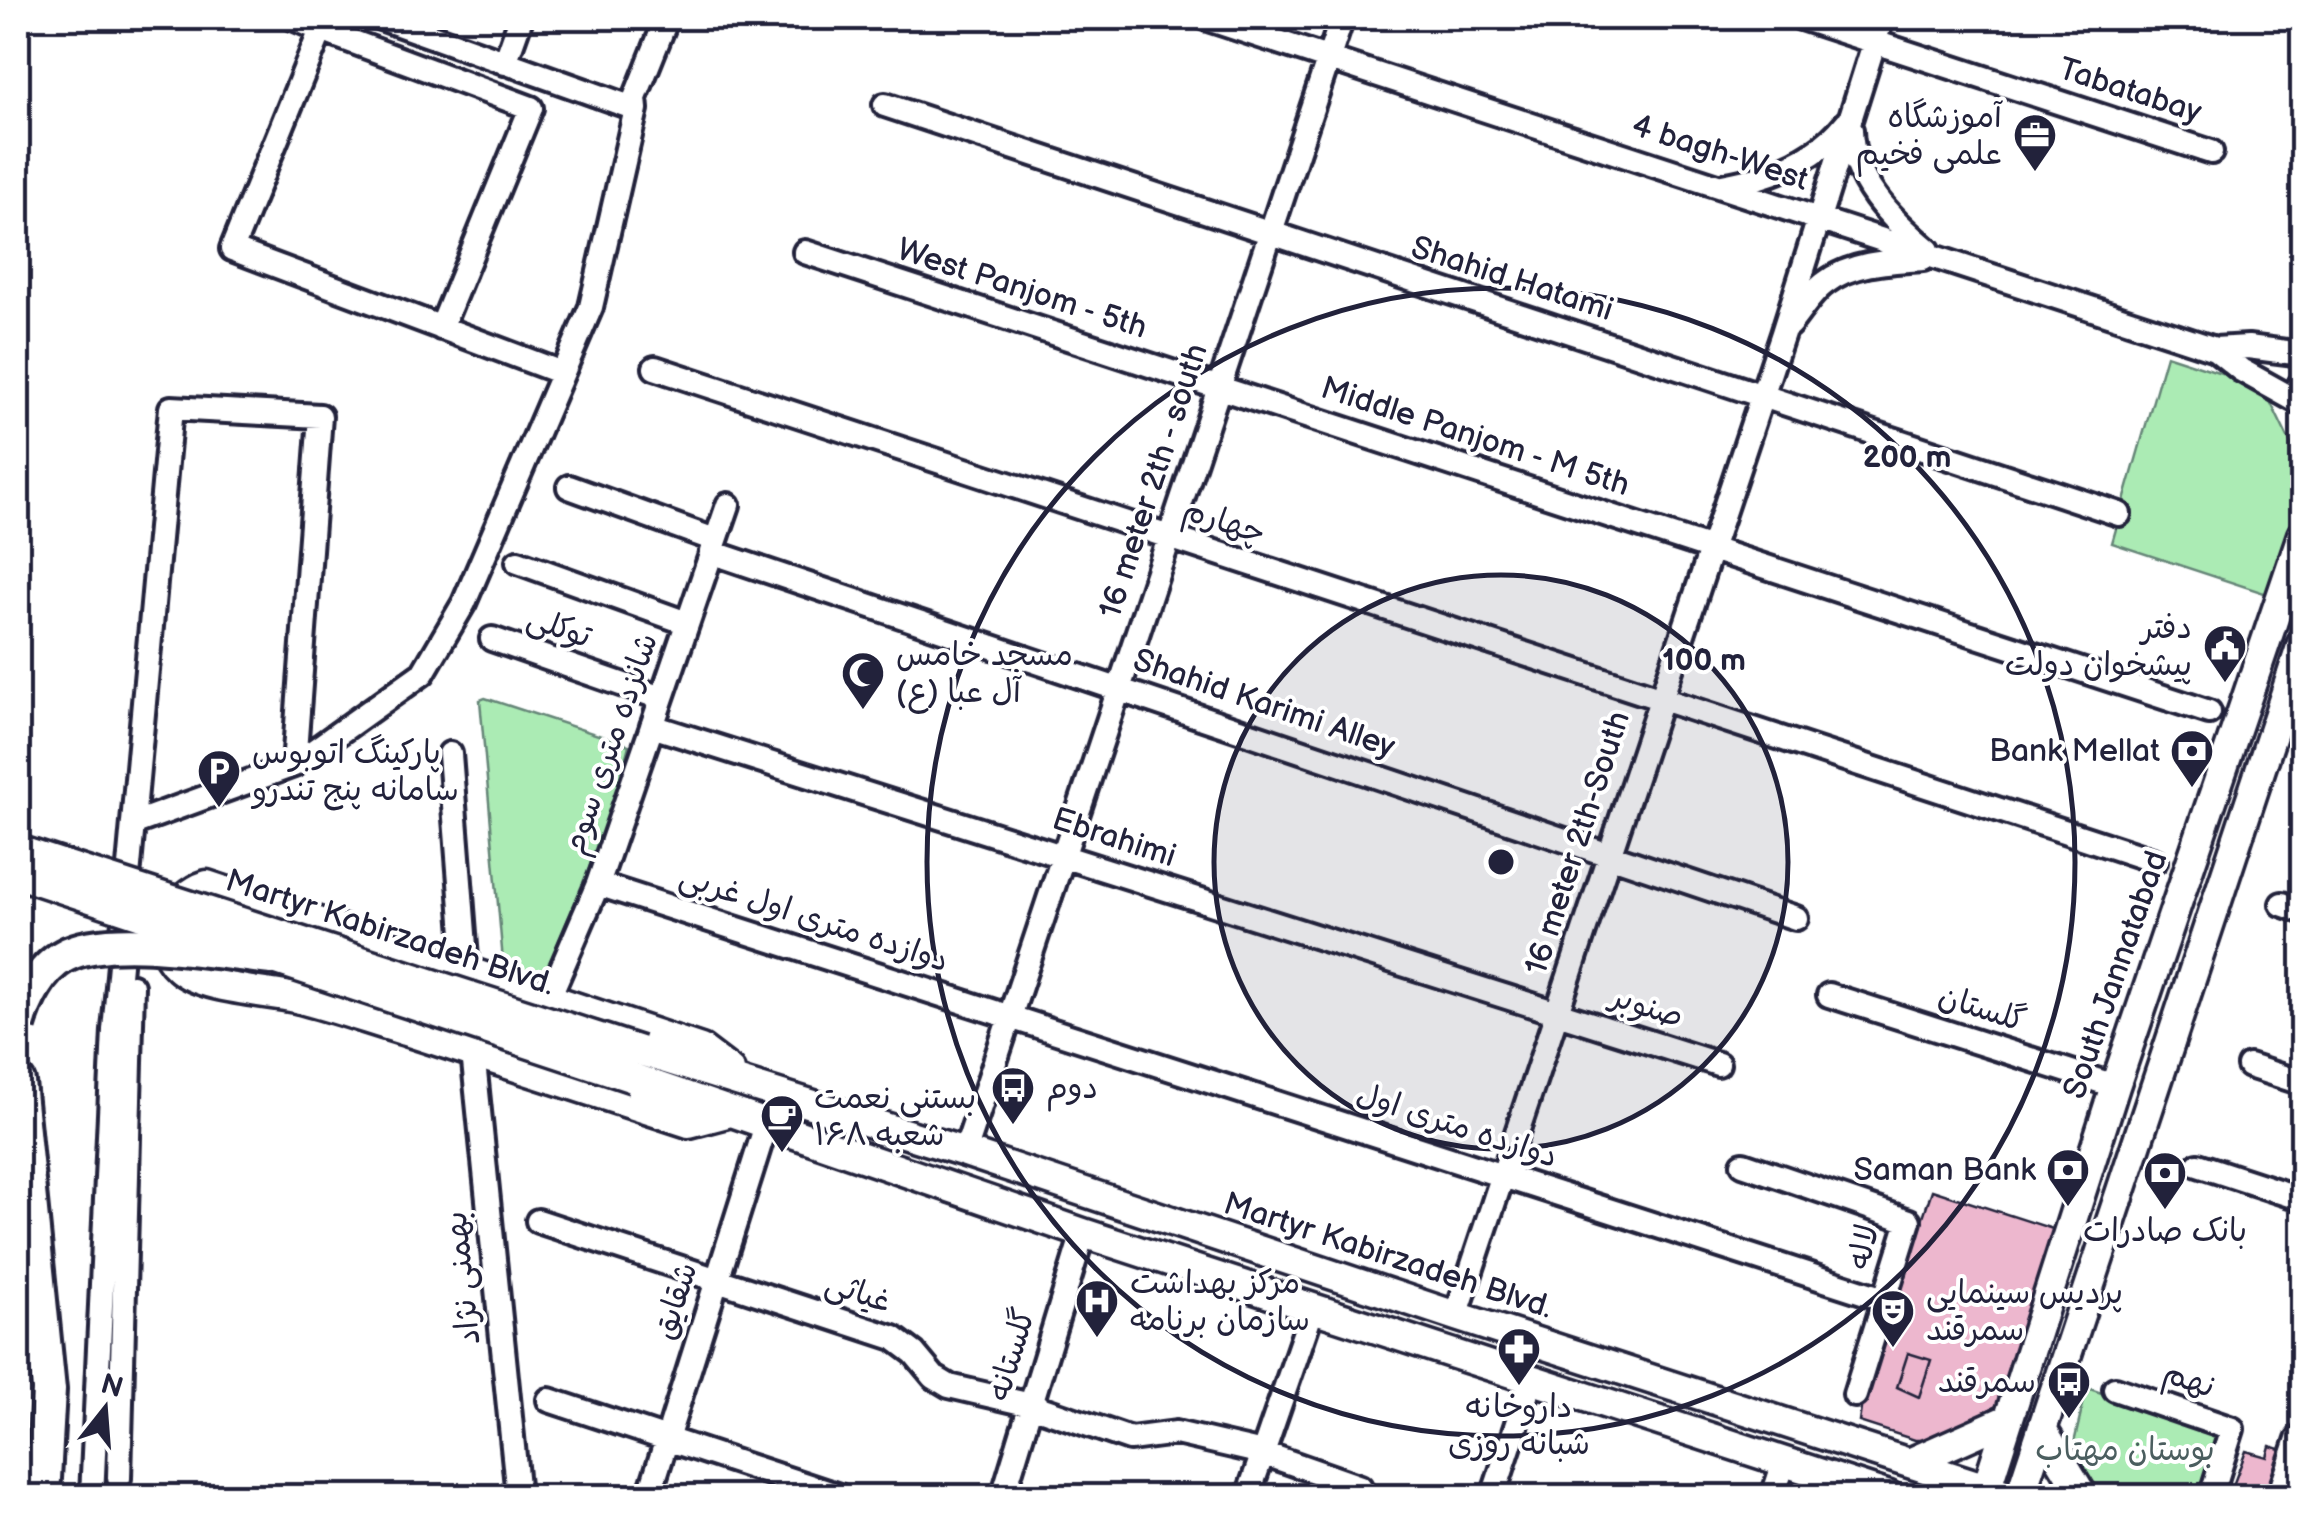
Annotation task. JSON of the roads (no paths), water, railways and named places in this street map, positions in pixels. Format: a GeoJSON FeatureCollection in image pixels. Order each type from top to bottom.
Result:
{"type":"FeatureCollection","features":[{"type":"Feature","properties":{"kind":"highway"},"geometry":{"type":"LineString","coordinates":[[18,1025],[39,979],[64,956],[100,944],[272,958]]}},
{"type":"Feature","properties":{"kind":"highway"},"geometry":{"type":"LineString","coordinates":[[18,1082],[50,1390],[43,1496]]}},
{"type":"Feature","properties":{"kind":"main road"},"geometry":{"type":"LineString","coordinates":[[2302,386],[2302,400]]}},
{"type":"Feature","properties":{"kind":"main road","name":"South Jannatabad"},"geometry":{"type":"LineString","coordinates":[[1994,1494],[2008,1419],[2114,1086],[2302,535]]}},
{"type":"Feature","properties":{"kind":"main road"},"geometry":{"type":"LineString","coordinates":[[2020,1496],[2302,644]]}},
{"type":"Feature","properties":{"kind":"main road","name":"Martyr Kabirzadeh Blvd."},"geometry":{"type":"LineString","coordinates":[[18,850],[636,1064],[766,1125],[1889,1496]]}},
{"type":"Feature","properties":{"kind":"main road","name":"Martyr Kabirzadeh Blvd."},"geometry":{"type":"LineString","coordinates":[[18,874],[272,958],[636,1064],[743,1081],[1994,1494]]}},
{"type":"Feature","properties":{"kind":"main road","name":"Martyr Kabirzadeh Blvd."},"geometry":{"type":"LineString","coordinates":[[473,1052],[298,998],[194,978],[176,967],[168,951],[169,917],[191,890],[207,885],[701,1049],[743,1081]]}},
{"type":"Feature","properties":{"kind":"main road"},"geometry":{"type":"LineString","coordinates":[[473,1052],[689,1123],[732,1112]]}},
{"type":"Feature","properties":{"kind":"main road"},"geometry":{"type":"LineString","coordinates":[[1909,1463],[2008,1419]]}},
{"type":"Feature","properties":{"kind":"main road"},"geometry":{"type":"LineString","coordinates":[[2042,1429],[2083,1496]]}},
{"type":"Feature","properties":{"kind":"street"},"geometry":{"type":"LineString","coordinates":[[293,18],[531,108],[442,328]]}},
{"type":"Feature","properties":{"kind":"street"},"geometry":{"type":"LineString","coordinates":[[380,18],[636,109]]}},
{"type":"Feature","properties":{"kind":"street"},"geometry":{"type":"LineString","coordinates":[[505,63],[521,18]]}},
{"type":"Feature","properties":{"kind":"street"},"geometry":{"type":"LineString","coordinates":[[135,823],[294,764],[423,673],[464,603],[591,307],[636,109],[635,98],[667,18]]}},
{"type":"Feature","properties":{"kind":"street","name":"4 bagh-West"},"geometry":{"type":"LineString","coordinates":[[1204,18],[2215,349]]}},
{"type":"Feature","properties":{"kind":"street","name":"16 meter 2th - south"},"geometry":{"type":"LineString","coordinates":[[965,1152],[1342,18]]}},
{"type":"Feature","properties":{"kind":"street","name":"Tabatabay"},"geometry":{"type":"LineString","coordinates":[[1800,18],[2211,152]]}},
{"type":"Feature","properties":{"kind":"street","name":"16 meter 2th-South"},"geometry":{"type":"LineString","coordinates":[[1456,1316],[1783,332],[1882,18]]}},
{"type":"Feature","properties":{"kind":"street"},"geometry":{"type":"LineString","coordinates":[[322,30],[232,249],[562,373]]}},
{"type":"Feature","properties":{"kind":"street","name":"Shahid Hatami"},"geometry":{"type":"LineString","coordinates":[[884,105],[2119,514]]}},
{"type":"Feature","properties":{"kind":"street"},"geometry":{"type":"LineString","coordinates":[[1718,186],[1769,174],[1796,162],[1820,149],[1851,116]]}},
{"type":"Feature","properties":{"kind":"street"},"geometry":{"type":"LineString","coordinates":[[1851,116],[1855,162],[1866,182],[1906,231],[1937,258]]}},
{"type":"Feature","properties":{"kind":"street","name":"West Panjom - 5th"},"geometry":{"type":"LineString","coordinates":[[805,252],[1219,388]]}},
{"type":"Feature","properties":{"kind":"street"},"geometry":{"type":"LineString","coordinates":[[1783,332],[1825,283],[1839,276],[1888,261],[1937,258]]}},
{"type":"Feature","properties":{"kind":"street"},"geometry":{"type":"LineString","coordinates":[[2215,349],[2248,347],[2302,354]]}},
{"type":"Feature","properties":{"kind":"street"},"geometry":{"type":"LineString","coordinates":[[2215,349],[2242,370],[2302,400]]}},
{"type":"Feature","properties":{"kind":"street","name":"چهارم"},"geometry":{"type":"LineString","coordinates":[[654,368],[2155,862]]}},
{"type":"Feature","properties":{"kind":"street","name":"Middle Panjom - M 5th"},"geometry":{"type":"LineString","coordinates":[[1219,388],[2208,712]]}},
{"type":"Feature","properties":{"kind":"street"},"geometry":{"type":"LineString","coordinates":[[130,872],[132,966],[119,1487],[93,1487],[114,1030],[172,408],[320,416],[294,764]]}},
{"type":"Feature","properties":{"kind":"street","name":"Shahid Karimi Alley"},"geometry":{"type":"LineString","coordinates":[[569,487],[713,546],[1119,689],[1796,918]]}},
{"type":"Feature","properties":{"kind":"street","name":"شانزده متری سوم"},"geometry":{"type":"LineString","coordinates":[[548,1000],[598,884],[728,504]]}},
{"type":"Feature","properties":{"kind":"street"},"geometry":{"type":"LineString","coordinates":[[518,562],[687,623]]}},
{"type":"Feature","properties":{"kind":"street","name":"توکلی"},"geometry":{"type":"LineString","coordinates":[[492,639],[661,698]]}},
{"type":"Feature","properties":{"kind":"street","name":"Ebrahimi"},"geometry":{"type":"LineString","coordinates":[[652,726],[1556,1012]]}},
{"type":"Feature","properties":{"kind":"street"},"geometry":{"type":"LineString","coordinates":[[450,754],[467,972]]}},
{"type":"Feature","properties":{"kind":"street","name":"دوازده متری اول غربی"},"geometry":{"type":"LineString","coordinates":[[598,884],[1010,1016]]}},
{"type":"Feature","properties":{"kind":"street","name":"گلستان"},"geometry":{"type":"LineString","coordinates":[[1829,994],[2114,1086]]}},
{"type":"Feature","properties":{"kind":"street","name":"صنوبر"},"geometry":{"type":"LineString","coordinates":[[1556,1012],[1718,1064]]}},
{"type":"Feature","properties":{"kind":"street","name":"دوازده متری اول"},"geometry":{"type":"LineString","coordinates":[[1010,1016],[1884,1299]]}},
{"type":"Feature","properties":{"kind":"street","name":"بهمنی نژاد"},"geometry":{"type":"LineString","coordinates":[[473,1052],[518,1496]]}},
{"type":"Feature","properties":{"kind":"street"},"geometry":{"type":"LineString","coordinates":[[2249,1066],[2302,1084]]}},
{"type":"Feature","properties":{"kind":"street","name":"شقایق"},"geometry":{"type":"LineString","coordinates":[[649,1496],[766,1125]]}},
{"type":"Feature","properties":{"kind":"street","name":"لاله"},"geometry":{"type":"LineString","coordinates":[[1743,1164],[1909,1221],[1855,1395]]}},
{"type":"Feature","properties":{"kind":"street"},"geometry":{"type":"LineString","coordinates":[[2198,1165],[2302,1199]]}},
{"type":"Feature","properties":{"kind":"street","name":"غیاثی"},"geometry":{"type":"LineString","coordinates":[[538,1221],[894,1338],[914,1353],[934,1378],[949,1386],[1030,1405],[1130,1439],[1176,1433],[1263,1454],[1360,1488]]}},
{"type":"Feature","properties":{"kind":"street","name":"گلستانه"},"geometry":{"type":"LineString","coordinates":[[1003,1496],[1083,1232]]}},
{"type":"Feature","properties":{"kind":"street"},"geometry":{"type":"LineString","coordinates":[[1248,1496],[1313,1308]]}},
{"type":"Feature","properties":{"kind":"street"},"geometry":{"type":"LineString","coordinates":[[1493,1496],[1532,1378]]}},
{"type":"Feature","properties":{"kind":"street","name":"نهم"},"geometry":{"type":"LineString","coordinates":[[2115,1389],[2232,1429],[2210,1496]]}},
{"type":"Feature","properties":{"kind":"street"},"geometry":{"type":"LineString","coordinates":[[549,1400],[840,1496]]}},
{"type":"Feature","properties":{"kind":"street"},"geometry":{"type":"LineString","coordinates":[[2278,1496],[2302,1435]]}},
{"type":"Feature","properties":{"kind":"street"},"geometry":{"type":"LineString","coordinates":[[1773,1496],[1784,1462]]}},
{"type":"Feature","properties":{"kind":"place","name":"آموزشگاه علمی فخیم"},"geometry":{"type":"Point","coordinates":[2035,173]}},
{"type":"Feature","properties":{"kind":"place","name":"دفتر پیشخوان دولت"},"geometry":{"type":"Point","coordinates":[2225,684]}},
{"type":"Feature","properties":{"kind":"place","name":"مسجد خامس آل عبا (ع)"},"geometry":{"type":"Point","coordinates":[863,711]}},
{"type":"Feature","properties":{"kind":"place","name":"Bank Mellat"},"geometry":{"type":"Point","coordinates":[2192,789]}},
{"type":"Feature","properties":{"kind":"place","name":"پارکینگ اتوبوس سامانه پنج تندرو"},"geometry":{"type":"Point","coordinates":[219,809]}},
{"type":"Feature","properties":{"kind":"place","name":"دوم"},"geometry":{"type":"Point","coordinates":[1013,1126]}},
{"type":"Feature","properties":{"kind":"place","name":"بستنی نعمت شعبه ۱۶۸"},"geometry":{"type":"Point","coordinates":[782,1154]}},
{"type":"Feature","properties":{"kind":"place","name":"Saman Bank"},"geometry":{"type":"Point","coordinates":[2068,1208]}},
{"type":"Feature","properties":{"kind":"place","name":"بانک صادرات"},"geometry":{"type":"Point","coordinates":[2165,1211]}},
{"type":"Feature","properties":{"kind":"place","name":"مرکز بهداشت سازمان برنامه"},"geometry":{"type":"Point","coordinates":[1097,1339]}},
{"type":"Feature","properties":{"kind":"place","name":"پردیس سینمایی سمرقند"},"geometry":{"type":"Point","coordinates":[1893,1349]}},
{"type":"Feature","properties":{"kind":"place","name":"داروخانه شبانه روزی"},"geometry":{"type":"Point","coordinates":[1519,1387]}},
{"type":"Feature","properties":{"kind":"place","name":"سمرقند"},"geometry":{"type":"Point","coordinates":[2069,1420]}},
{"type":"Feature","properties":{"kind":"park label","name":"بوستان مهتاب"},"geometry":{"type":"Point","coordinates":[2125,1450]}}]}
